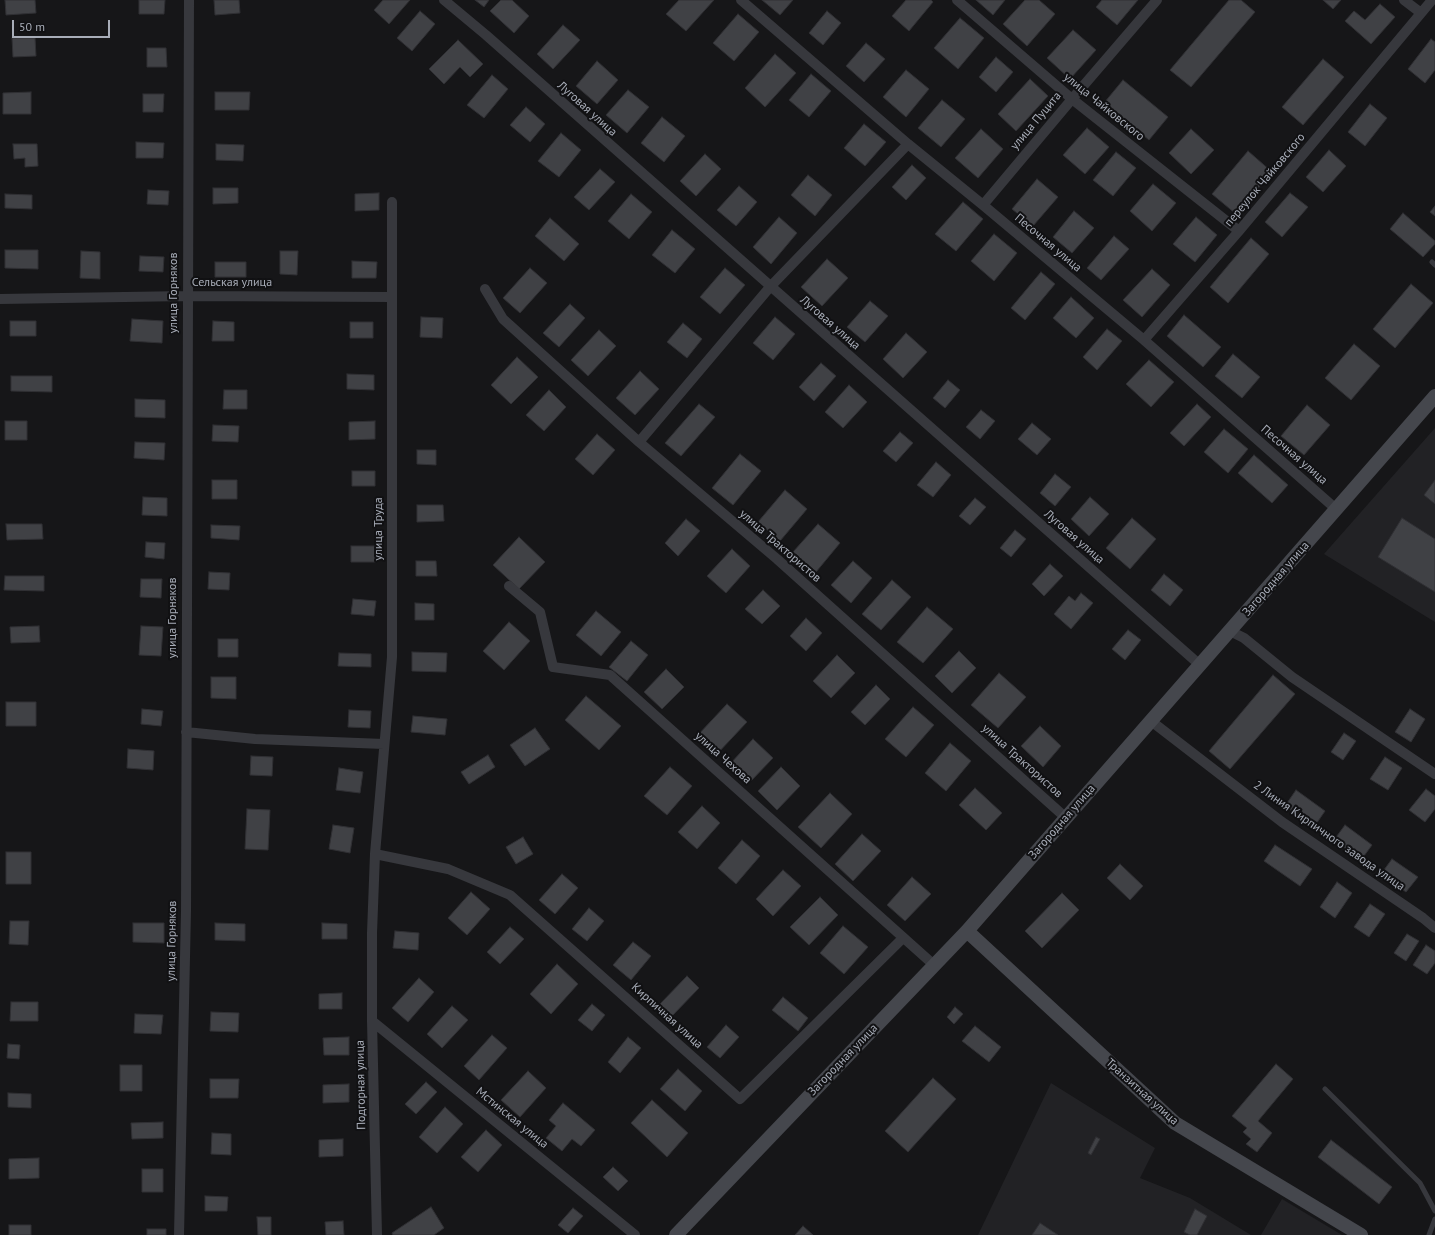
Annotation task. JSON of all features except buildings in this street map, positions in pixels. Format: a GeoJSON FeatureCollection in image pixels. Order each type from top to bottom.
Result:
{"type":"FeatureCollection","features":[{"type":"Feature","properties":{"kind":"main road","name":"Загородная улица"},"geometry":{"type":"LineString","coordinates":[[676,1235],[966,931],[1435,396]]}},
{"type":"Feature","properties":{"kind":"main road","name":"Транзитная улица"},"geometry":{"type":"LineString","coordinates":[[966,931],[1175,1123],[1361,1235]]}},
{"type":"Feature","properties":{"kind":"street","name":"улица Горняков"},"geometry":{"type":"LineString","coordinates":[[179,1235],[186,911],[189,0]]}},
{"type":"Feature","properties":{"kind":"street","name":"Луговая улица"},"geometry":{"type":"LineString","coordinates":[[444,0],[486,35],[1200,665]]}},
{"type":"Feature","properties":{"kind":"street","name":"Песочная улица"},"geometry":{"type":"LineString","coordinates":[[741,0],[908,144],[984,205],[1144,340],[1336,510]]}},
{"type":"Feature","properties":{"kind":"street","name":"улица Чайковского"},"geometry":{"type":"LineString","coordinates":[[957,0],[1072,99],[1239,231]]}},
{"type":"Feature","properties":{"kind":"street","name":"улица Пуцита"},"geometry":{"type":"LineString","coordinates":[[984,205],[1157,0]]}},
{"type":"Feature","properties":{"kind":"street"},"geometry":{"type":"LineString","coordinates":[[1404,0],[1421,13]]}},
{"type":"Feature","properties":{"kind":"street","name":"переулок Чайковского"},"geometry":{"type":"LineString","coordinates":[[1144,340],[1239,231],[1432,0]]}},
{"type":"Feature","properties":{"kind":"street"},"geometry":{"type":"LineString","coordinates":[[639,442],[770,287],[908,144]]}},
{"type":"Feature","properties":{"kind":"street","name":"улица Труда"},"geometry":{"type":"LineString","coordinates":[[372,933],[375,854],[392,657],[392,202]]}},
{"type":"Feature","properties":{"kind":"street","name":"улица Трактористов"},"geometry":{"type":"LineString","coordinates":[[485,289],[503,319],[639,442],[777,559],[1065,817]]}},
{"type":"Feature","properties":{"kind":"street","name":"Сельская улица"},"geometry":{"type":"LineString","coordinates":[[0,299],[187,296],[392,297]]}},
{"type":"Feature","properties":{"kind":"street","name":"улица Чехова"},"geometry":{"type":"LineString","coordinates":[[509,586],[540,612],[553,668],[610,675],[934,965]]}},
{"type":"Feature","properties":{"kind":"street"},"geometry":{"type":"LineString","coordinates":[[1230,631],[1244,638],[1292,677],[1435,774]]}},
{"type":"Feature","properties":{"kind":"street","name":"2 Линия Кирпичного завода улица"},"geometry":{"type":"LineString","coordinates":[[1151,721],[1282,822],[1435,928]]}},
{"type":"Feature","properties":{"kind":"street"},"geometry":{"type":"LineString","coordinates":[[186,732],[255,739],[384,744]]}},
{"type":"Feature","properties":{"kind":"street","name":"Кирпичная улица"},"geometry":{"type":"LineString","coordinates":[[375,854],[448,869],[510,895],[740,1099],[903,938]]}},
{"type":"Feature","properties":{"kind":"street","name":"Подгорная улица"},"geometry":{"type":"LineString","coordinates":[[372,933],[372,1022],[377,1235]]}},
{"type":"Feature","properties":{"kind":"street","name":"Мстинская улица"},"geometry":{"type":"LineString","coordinates":[[372,1022],[635,1235]]}},
{"type":"Feature","properties":{"kind":"lane"},"geometry":{"type":"LineString","coordinates":[[1325,1089],[1420,1183],[1435,1211]]}},
{"type":"Feature","properties":{"kind":"lane"},"geometry":{"type":"LineString","coordinates":[[1429,1235],[1435,1219]]}},
{"type":"Feature","properties":{"kind":"shaded area"},"geometry":{"type":"Polygon","coordinates":[[[1435,428],[1435,622],[1324,554],[1435,428]]]}},
{"type":"Feature","properties":{"kind":"shaded area"},"geometry":{"type":"Polygon","coordinates":[[[1051,1083],[1155,1148],[1140,1178],[1190,1198],[1251,1235],[978,1235],[1051,1083]]]}},
{"type":"Feature","properties":{"kind":"shaded area"},"geometry":{"type":"Polygon","coordinates":[[[1282,1199],[1342,1235],[1261,1235],[1282,1199]]]}}]}
